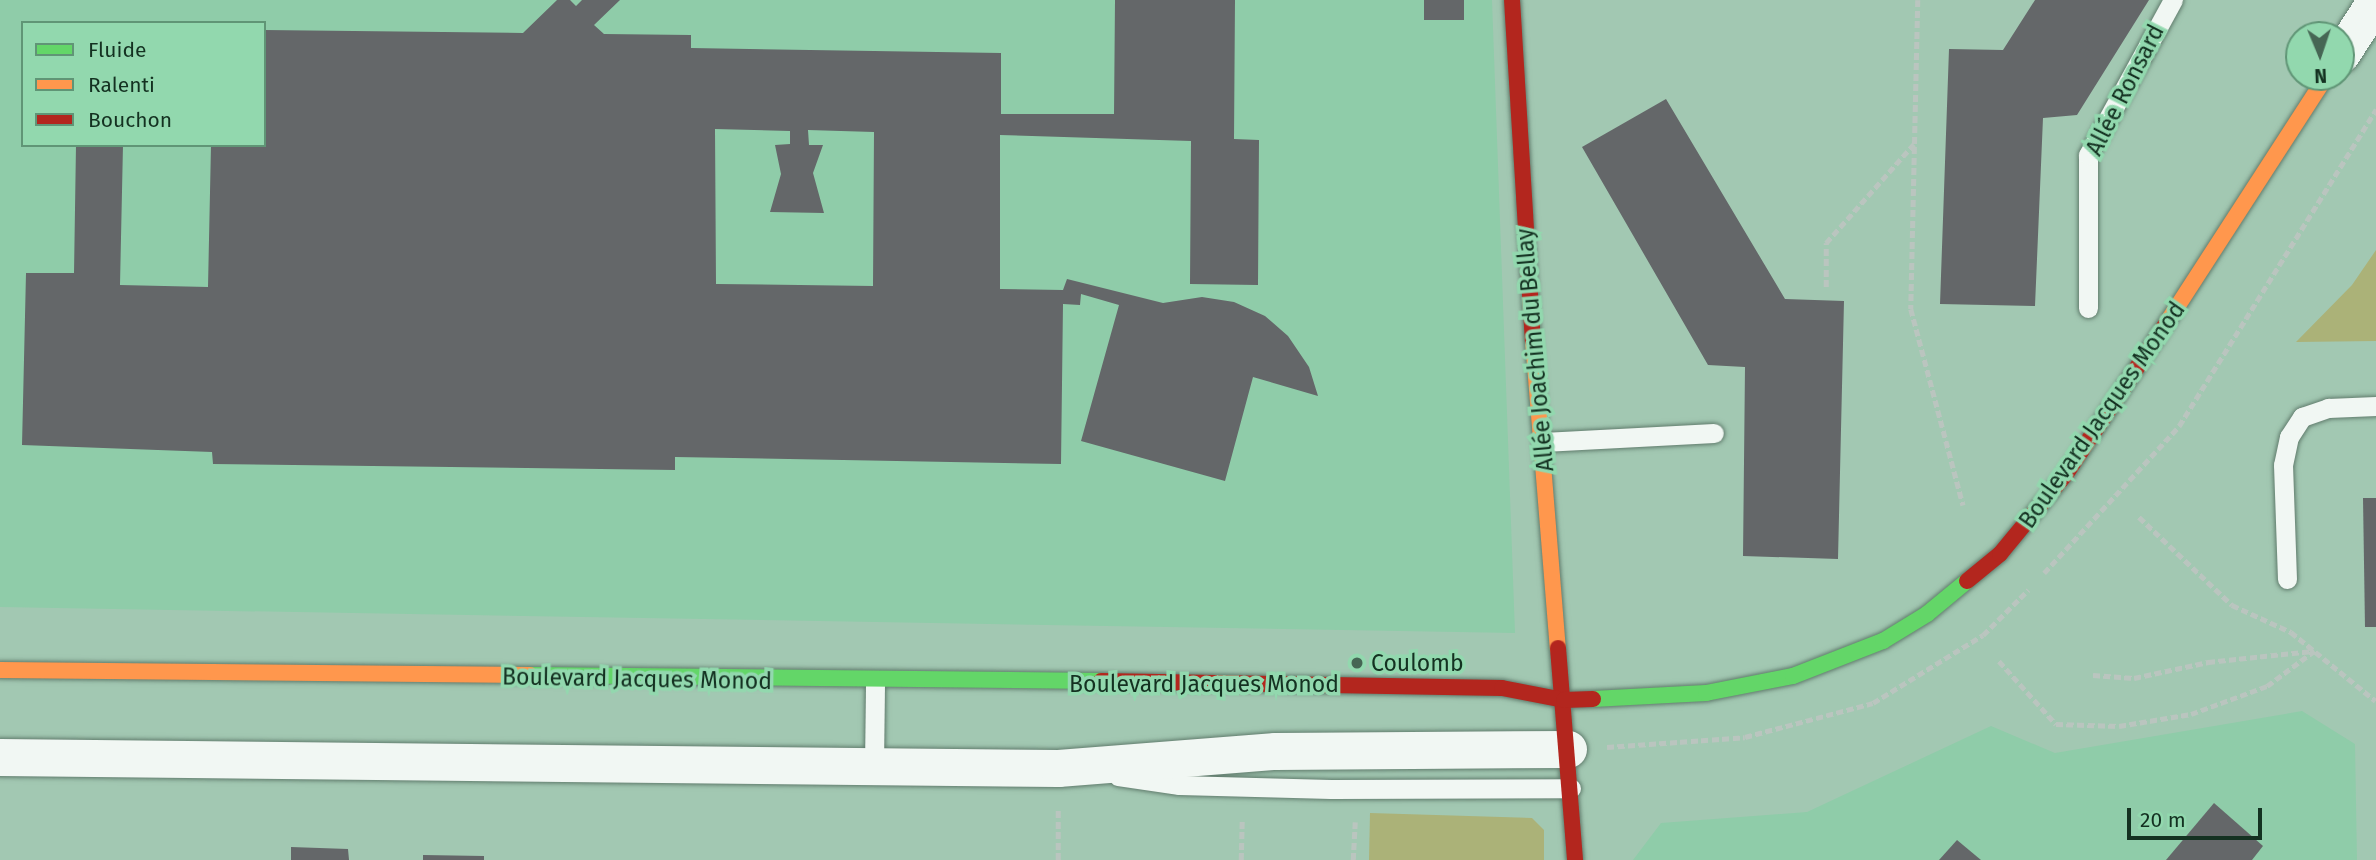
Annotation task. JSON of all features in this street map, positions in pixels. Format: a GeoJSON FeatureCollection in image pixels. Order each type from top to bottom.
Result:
{"type":"FeatureCollection","features":[{"type":"Feature","properties":{"kind":"street","name":"Allée Joachim du Bellay"},"geometry":{"type":"LineString","coordinates":[[1513,0],[1524,222],[1575,860]]}},
{"type":"Feature","properties":{"kind":"street"},"geometry":{"type":"LineString","coordinates":[[2355,32],[2375,0]]}},
{"type":"Feature","properties":{"kind":"street","name":"Boulevard Jacques Monod"},"geometry":{"type":"LineString","coordinates":[[0,670],[875,682],[1359,684],[1502,688],[1564,700],[1706,693],[1793,676],[1883,641],[1967,583],[2000,554],[2066,474],[2317,91]]}},
{"type":"Feature","properties":{"kind":"street"},"geometry":{"type":"LineString","coordinates":[[0,757],[1058,768],[1275,751],[1567,749]]}},
{"type":"Feature","properties":{"kind":"lane","name":"Allée Ronsard"},"geometry":{"type":"LineString","coordinates":[[2088,308],[2088,155],[2172,0]]}},
{"type":"Feature","properties":{"kind":"lane"},"geometry":{"type":"LineString","coordinates":[[2287,579],[2283,465],[2289,437],[2302,417],[2328,408],[2376,407]]}},
{"type":"Feature","properties":{"kind":"lane"},"geometry":{"type":"LineString","coordinates":[[1543,442],[1714,433]]}},
{"type":"Feature","properties":{"kind":"lane"},"geometry":{"type":"LineString","coordinates":[[874,767],[875,682]]}},
{"type":"Feature","properties":{"kind":"lane"},"geometry":{"type":"LineString","coordinates":[[1058,768],[1179,785],[1571,788]]}},
{"type":"Feature","properties":{"kind":"path"},"geometry":{"type":"LineString","coordinates":[[1918,0],[1911,309],[1963,505]]}},
{"type":"Feature","properties":{"kind":"path"},"geometry":{"type":"LineString","coordinates":[[1826,288],[1826,243],[1915,143]]}},
{"type":"Feature","properties":{"kind":"path"},"geometry":{"type":"LineString","coordinates":[[2139,517],[2232,605],[2291,632],[2376,701]]}},
{"type":"Feature","properties":{"kind":"path"},"geometry":{"type":"LineString","coordinates":[[1999,660],[2056,724],[2119,726],[2191,714],[2267,686],[2314,651]]}},
{"type":"Feature","properties":{"kind":"path"},"geometry":{"type":"LineString","coordinates":[[2093,675],[2134,677],[2208,662],[2314,651]]}},
{"type":"Feature","properties":{"kind":"path"},"geometry":{"type":"LineString","coordinates":[[1058,768],[1058,860]]}},
{"type":"Feature","properties":{"kind":"path"},"geometry":{"type":"LineString","coordinates":[[1241,860],[1243,786]]}},
{"type":"Feature","properties":{"kind":"shaded area"},"geometry":{"type":"Polygon","coordinates":[[[0,0],[1492,0],[1515,633],[0,607],[0,0]]]}},
{"type":"Feature","properties":{"kind":"shaded area"},"geometry":{"type":"Polygon","coordinates":[[[2376,250],[2376,341],[2296,342],[2352,285],[2376,250]]]}},
{"type":"Feature","properties":{"kind":"shaded area"},"geometry":{"type":"Polygon","coordinates":[[[2302,711],[2355,744],[2357,860],[1633,860],[1661,823],[1807,812],[1991,726],[2055,753],[2302,711]]]}},
{"type":"Feature","properties":{"kind":"shaded area"},"geometry":{"type":"Polygon","coordinates":[[[1370,813],[1532,818],[1544,830],[1544,860],[1369,860],[1370,813]]]}},
{"type":"Feature","properties":{"kind":"building"},"geometry":{"type":"Polygon","coordinates":[[[557,0],[570,0],[576,6],[582,0],[620,0],[594,25],[604,34],[691,35],[691,48],[1001,53],[1001,114],[1114,114],[1115,0],[1235,0],[1234,139],[1259,140],[1258,285],[1190,284],[1191,141],[1000,135],[1000,289],[1063,290],[1067,279],[1163,303],[1202,297],[1234,302],[1265,316],[1288,336],[1309,367],[1318,396],[1253,377],[1225,481],[1081,441],[1119,305],[1081,294],[1080,305],[1063,304],[1061,464],[675,457],[675,470],[213,464],[212,452],[22,445],[26,273],[74,273],[76,147],[123,147],[120,285],[208,287],[211,147],[266,147],[266,30],[523,33],[557,0]],[[715,129],[716,284],[873,286],[874,132],[808,130],[809,145],[823,145],[813,173],[824,213],[770,212],[781,174],[775,145],[790,144],[790,131],[715,129]]]}},
{"type":"Feature","properties":{"kind":"building"},"geometry":{"type":"Polygon","coordinates":[[[1424,0],[1464,0],[1464,20],[1424,20],[1424,0]]]}},
{"type":"Feature","properties":{"kind":"building"},"geometry":{"type":"Polygon","coordinates":[[[2035,0],[2149,0],[2077,115],[2043,118],[2035,306],[1940,304],[1949,49],[2003,50],[2035,0]]]}},
{"type":"Feature","properties":{"kind":"building"},"geometry":{"type":"Polygon","coordinates":[[[1666,99],[1785,299],[1844,301],[1838,559],[1743,556],[1745,367],[1708,365],[1582,147],[1666,99]]]}},
{"type":"Feature","properties":{"kind":"building"},"geometry":{"type":"Polygon","coordinates":[[[2363,498],[2376,498],[2376,627],[2365,627],[2363,498]]]}},
{"type":"Feature","properties":{"kind":"building"},"geometry":{"type":"Polygon","coordinates":[[[2214,803],[2263,846],[2252,860],[2166,860],[2214,803]]]}},
{"type":"Feature","properties":{"kind":"building"},"geometry":{"type":"Polygon","coordinates":[[[1957,840],[1981,860],[1939,860],[1957,840]]]}},
{"type":"Feature","properties":{"kind":"building"},"geometry":{"type":"Polygon","coordinates":[[[291,847],[348,849],[349,860],[291,860],[291,847]]]}},
{"type":"Feature","properties":{"kind":"building"},"geometry":{"type":"Polygon","coordinates":[[[423,855],[484,856],[484,860],[423,860],[423,855]]]}},
{"type":"Feature","properties":{"kind":"traffic: fast"},"geometry":{"type":"LineString","coordinates":[[1593,699],[1706,693],[1793,676],[1883,641],[1927,614],[1967,581]]}},
{"type":"Feature","properties":{"kind":"traffic: fast"},"geometry":{"type":"LineString","coordinates":[[530,675],[1101,681]]}},
{"type":"Feature","properties":{"kind":"traffic: slow"},"geometry":{"type":"LineString","coordinates":[[2168,321],[2317,91]]}},
{"type":"Feature","properties":{"kind":"traffic: slow"},"geometry":{"type":"LineString","coordinates":[[1533,340],[1558,648]]}},
{"type":"Feature","properties":{"kind":"traffic: slow"},"geometry":{"type":"LineString","coordinates":[[0,670],[530,675]]}},
{"type":"Feature","properties":{"kind":"traffic: jam"},"geometry":{"type":"LineString","coordinates":[[1512,0],[1533,340]]}},
{"type":"Feature","properties":{"kind":"traffic: jam"},"geometry":{"type":"LineString","coordinates":[[1967,581],[2000,554],[2066,474],[2168,321]]}},
{"type":"Feature","properties":{"kind":"traffic: jam"},"geometry":{"type":"LineString","coordinates":[[1558,648],[1575,860]]}},
{"type":"Feature","properties":{"kind":"traffic: jam"},"geometry":{"type":"LineString","coordinates":[[1101,681],[1502,688],[1564,700],[1593,699]]}},
{"type":"Feature","properties":{"kind":"place","name":"Coulomb"},"geometry":{"type":"Point","coordinates":[1357,663]}}]}
